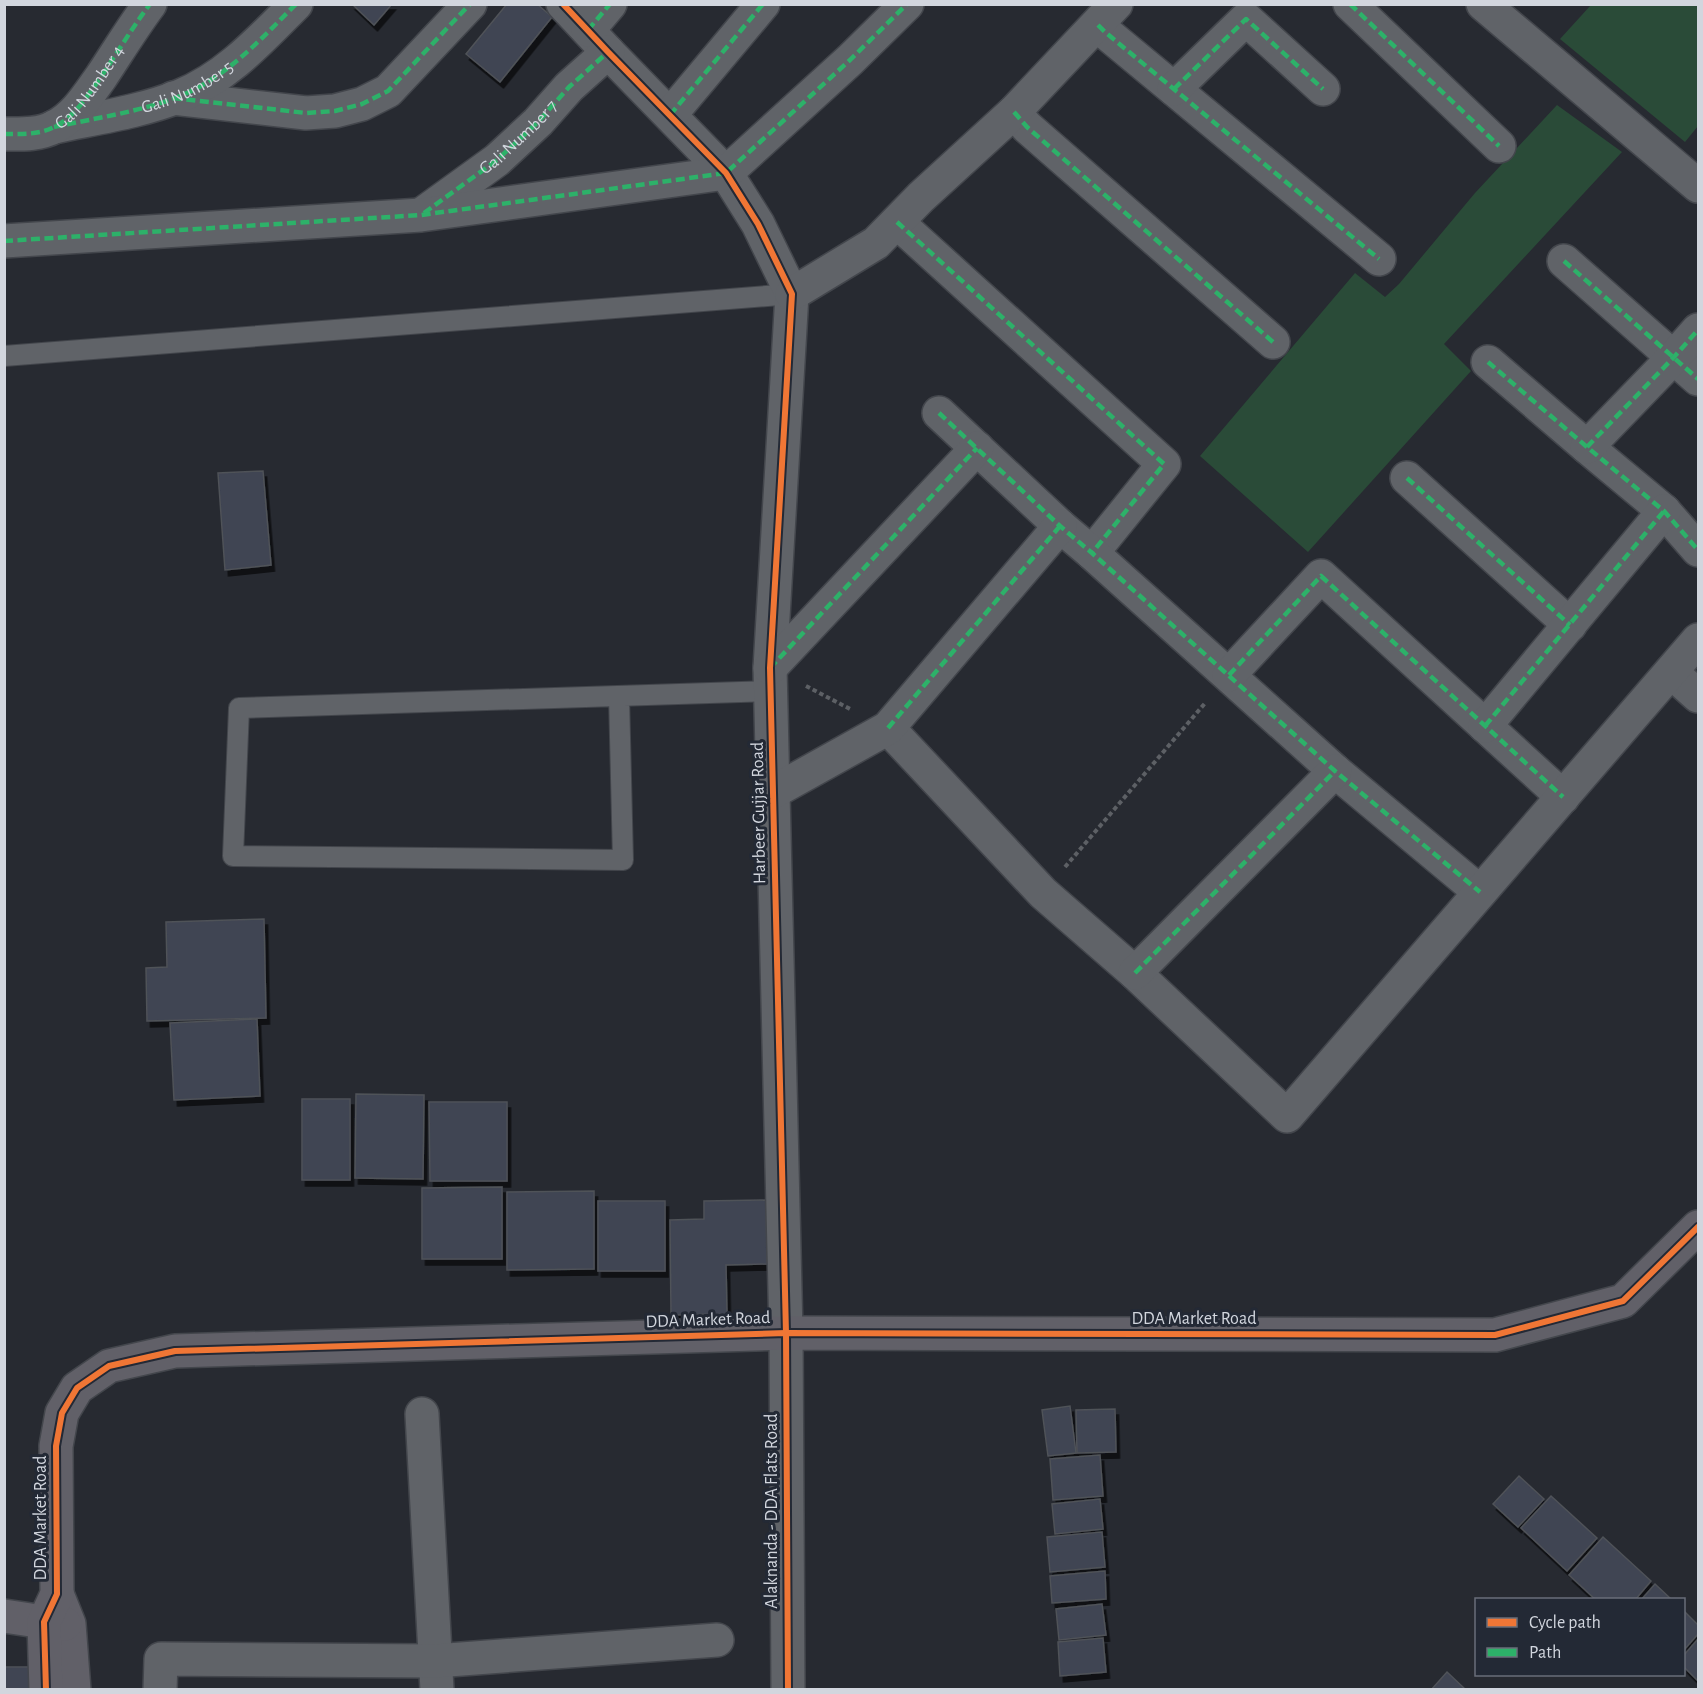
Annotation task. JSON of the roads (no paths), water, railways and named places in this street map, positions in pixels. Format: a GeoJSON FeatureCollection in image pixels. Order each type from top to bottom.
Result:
{"type":"FeatureCollection","features":[{"type":"Feature","properties":{"kind":"street","name":"Gali Number 4"},"geometry":{"type":"LineString","coordinates":[[4,134],[33,134],[54,127],[69,117],[84,101],[150,4]]}},
{"type":"Feature","properties":{"kind":"street","name":"Gali Number 5"},"geometry":{"type":"LineString","coordinates":[[54,127],[149,106],[173,98],[212,79],[245,55],[296,4]]}},
{"type":"Feature","properties":{"kind":"street"},"geometry":{"type":"LineString","coordinates":[[173,98],[306,114],[335,111],[362,104],[388,91],[470,4]]}},
{"type":"Feature","properties":{"kind":"street"},"geometry":{"type":"LineString","coordinates":[[563,4],[726,173],[758,224],[792,294],[876,243],[921,197],[1014,112],[1107,15],[1174,89],[1379,259]]}},
{"type":"Feature","properties":{"kind":"street","name":"Gali Number 7"},"geometry":{"type":"LineString","coordinates":[[421,215],[497,160],[569,87],[598,41],[610,4]]}},
{"type":"Feature","properties":{"kind":"street"},"geometry":{"type":"LineString","coordinates":[[670,115],[763,4]]}},
{"type":"Feature","properties":{"kind":"street"},"geometry":{"type":"LineString","coordinates":[[4,241],[421,215],[726,173],[850,60],[907,4]]}},
{"type":"Feature","properties":{"kind":"street"},"geometry":{"type":"LineString","coordinates":[[1350,4],[1499,146]]}},
{"type":"Feature","properties":{"kind":"street"},"geometry":{"type":"LineString","coordinates":[[1483,4],[1698,186]]}},
{"type":"Feature","properties":{"kind":"street"},"geometry":{"type":"LineString","coordinates":[[1174,89],[1246,19],[1323,89]]}},
{"type":"Feature","properties":{"kind":"street"},"geometry":{"type":"LineString","coordinates":[[1014,112],[1027,127],[1273,342]]}},
{"type":"Feature","properties":{"kind":"street"},"geometry":{"type":"LineString","coordinates":[[897,222],[1164,464],[1092,553]]}},
{"type":"Feature","properties":{"kind":"street"},"geometry":{"type":"LineString","coordinates":[[1564,261],[1698,379]]}},
{"type":"Feature","properties":{"kind":"street","name":"Harbeer Gujjar Road"},"geometry":{"type":"LineString","coordinates":[[786,1333],[770,679],[792,294]]}},
{"type":"Feature","properties":{"kind":"street"},"geometry":{"type":"LineString","coordinates":[[1587,447],[1698,330]]}},
{"type":"Feature","properties":{"kind":"street"},"geometry":{"type":"LineString","coordinates":[[1488,362],[1664,511],[1698,550]]}},
{"type":"Feature","properties":{"kind":"street"},"geometry":{"type":"LineString","coordinates":[[939,413],[1059,526],[1335,771],[1480,892]]}},
{"type":"Feature","properties":{"kind":"street"},"geometry":{"type":"LineString","coordinates":[[770,679],[977,448]]}},
{"type":"Feature","properties":{"kind":"street"},"geometry":{"type":"LineString","coordinates":[[1407,478],[1570,625]]}},
{"type":"Feature","properties":{"kind":"street"},"geometry":{"type":"LineString","coordinates":[[1485,726],[1664,511]]}},
{"type":"Feature","properties":{"kind":"street"},"geometry":{"type":"LineString","coordinates":[[773,792],[888,728],[1059,526]]}},
{"type":"Feature","properties":{"kind":"street"},"geometry":{"type":"LineString","coordinates":[[1229,675],[1321,576],[1563,797]]}},
{"type":"Feature","properties":{"kind":"street"},"geometry":{"type":"LineString","coordinates":[[888,728],[1043,893],[1135,973],[1287,1116],[1698,640]]}},
{"type":"Feature","properties":{"kind":"street"},"geometry":{"type":"LineString","coordinates":[[1671,672],[1698,696]]}},
{"type":"Feature","properties":{"kind":"street"},"geometry":{"type":"LineString","coordinates":[[1135,973],[1335,771]]}},
{"type":"Feature","properties":{"kind":"street","name":"DDA Market Road"},"geometry":{"type":"LineString","coordinates":[[57,1613],[56,1446],[62,1413],[77,1388],[110,1366],[175,1351],[786,1333],[1495,1335],[1623,1301],[1698,1227]]}},
{"type":"Feature","properties":{"kind":"street","name":"Alaknanda - DDA Flats Road"},"geometry":{"type":"LineString","coordinates":[[786,1333],[788,1689]]}},
{"type":"Feature","properties":{"kind":"street"},"geometry":{"type":"LineString","coordinates":[[422,1414],[436,1675]]}},
{"type":"Feature","properties":{"kind":"street"},"geometry":{"type":"LineString","coordinates":[[4,1616],[57,1613]]}},
{"type":"Feature","properties":{"kind":"street"},"geometry":{"type":"LineString","coordinates":[[46,1689],[57,1613]]}},
{"type":"Feature","properties":{"kind":"street"},"geometry":{"type":"LineString","coordinates":[[57,1613],[74,1689]]}},
{"type":"Feature","properties":{"kind":"street"},"geometry":{"type":"LineString","coordinates":[[160,1689],[160,1659],[436,1675],[717,1640]]}},
{"type":"Feature","properties":{"kind":"lane"},"geometry":{"type":"LineString","coordinates":[[4,356],[792,294]]}},
{"type":"Feature","properties":{"kind":"lane"},"geometry":{"type":"LineString","coordinates":[[619,696],[623,860],[233,856],[239,708],[619,696],[770,679]]}}]}
